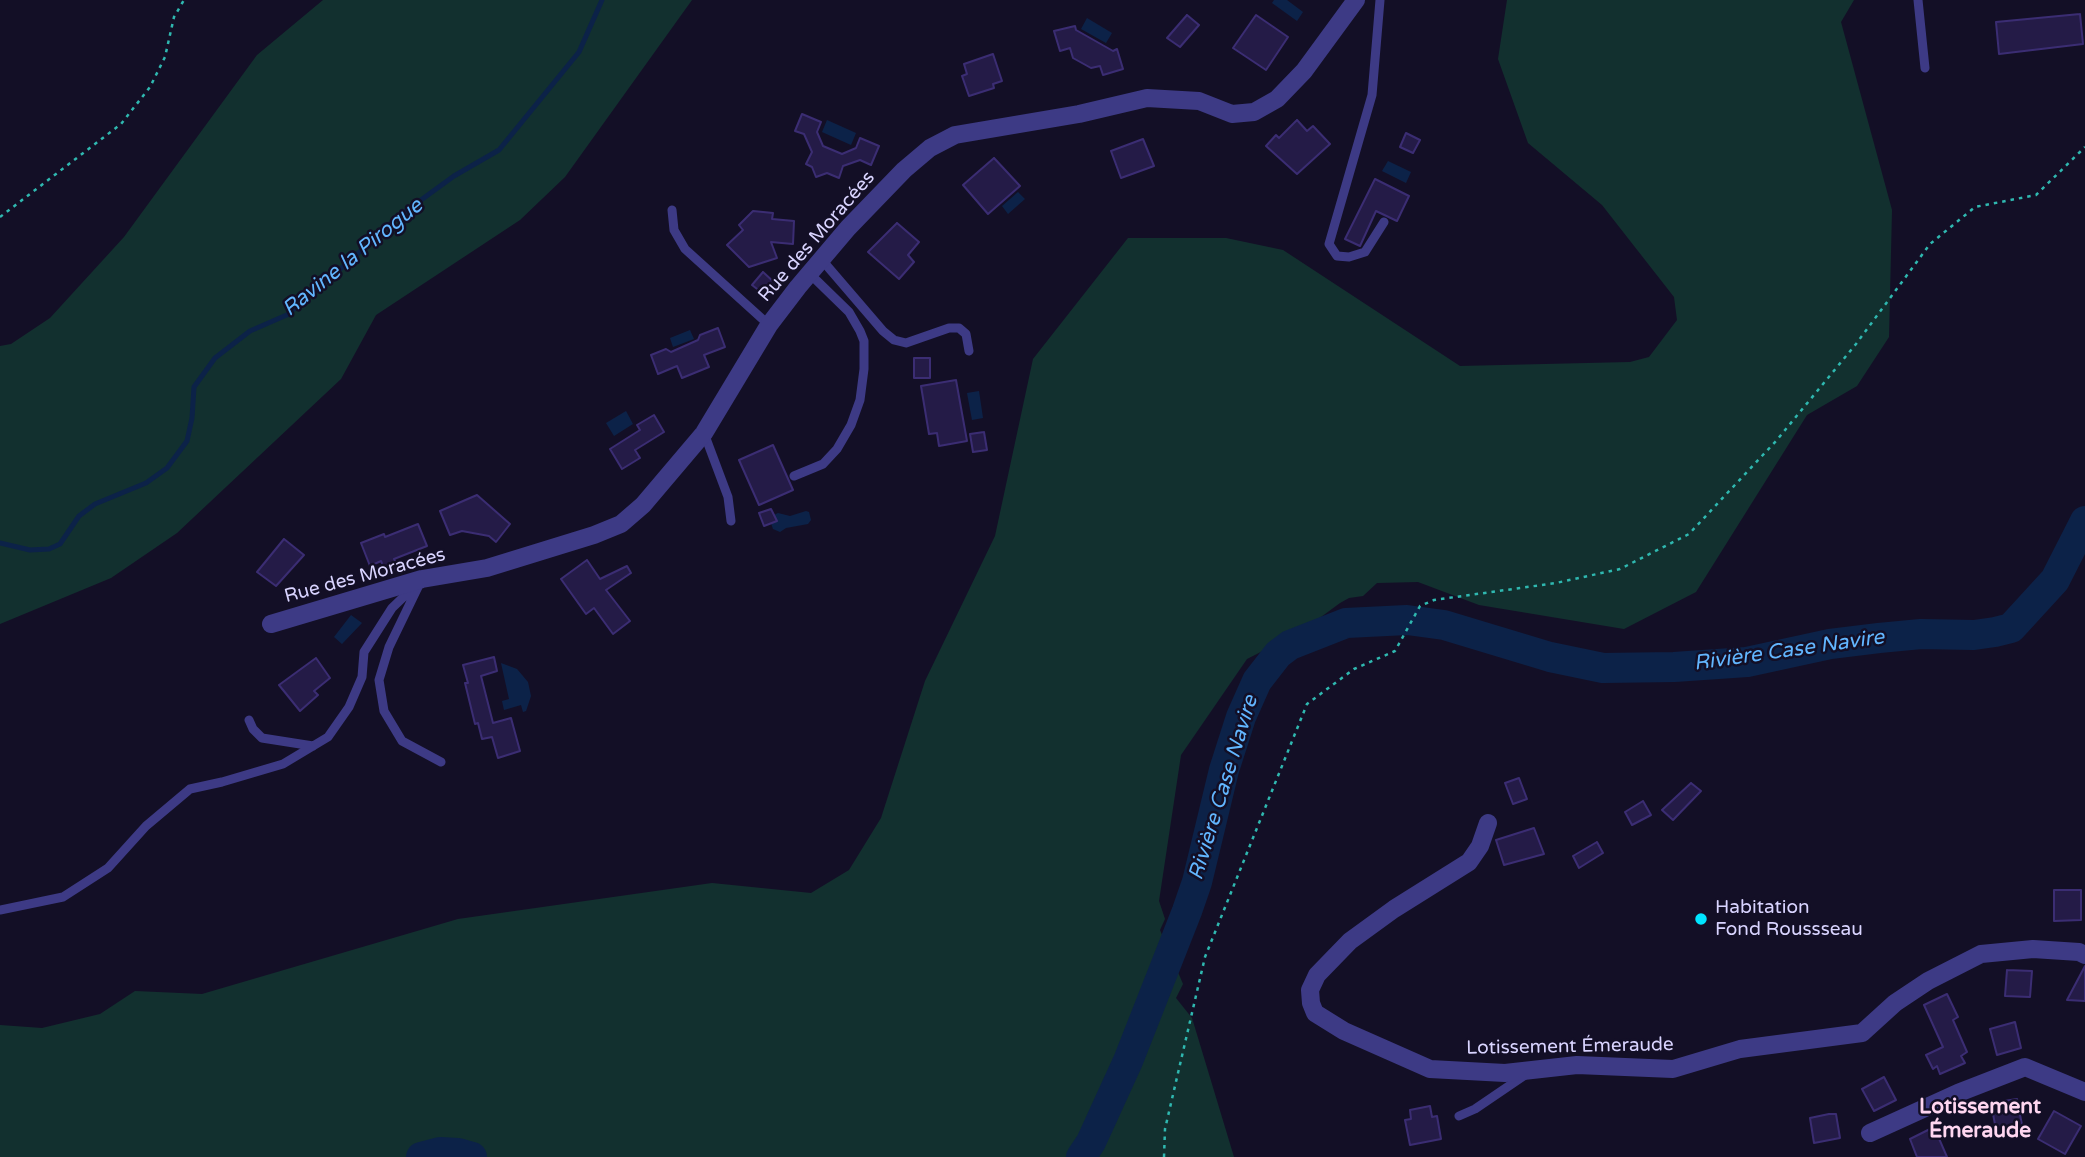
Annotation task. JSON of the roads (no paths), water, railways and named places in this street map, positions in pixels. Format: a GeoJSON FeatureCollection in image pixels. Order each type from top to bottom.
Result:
{"type":"FeatureCollection","features":[{"type":"Feature","properties":{"kind":"street","name":"Rue des Moracées"},"geometry":{"type":"LineString","coordinates":[[271,624],[422,579],[487,568],[621,524],[643,505],[704,433],[769,325],[816,267],[904,170],[930,148],[955,135],[1079,114],[1147,97],[1199,101],[1232,114],[1254,112],[1276,99],[1304,71],[1356,0]]}},
{"type":"Feature","properties":{"kind":"street","name":"Lotissement Émeraude"},"geometry":{"type":"LineString","coordinates":[[1488,823],[1469,862],[1394,909],[1350,941],[1325,966],[1310,990],[1315,1013],[1325,1021],[1387,1052],[1430,1069],[1505,1073],[1577,1065],[1673,1069],[1740,1049],[1861,1033],[1895,1003],[1928,981],[1982,954],[2033,949],[2079,952],[2085,955]]}},
{"type":"Feature","properties":{"kind":"street"},"geometry":{"type":"LineString","coordinates":[[1870,1133],[1958,1093],[2025,1067],[2085,1092]]}},
{"type":"Feature","properties":{"kind":"lane"},"geometry":{"type":"LineString","coordinates":[[1380,0],[1372,95],[1329,244],[1336,256],[1349,257],[1365,252],[1384,222]]}},
{"type":"Feature","properties":{"kind":"lane"},"geometry":{"type":"LineString","coordinates":[[1918,0],[1925,68]]}},
{"type":"Feature","properties":{"kind":"lane"},"geometry":{"type":"LineString","coordinates":[[672,210],[674,230],[685,249],[769,325]]}},
{"type":"Feature","properties":{"kind":"lane"},"geometry":{"type":"LineString","coordinates":[[816,267],[894,340],[906,343],[949,328],[959,328],[966,334],[969,351]]}},
{"type":"Feature","properties":{"kind":"lane"},"geometry":{"type":"LineString","coordinates":[[794,476],[824,464],[837,449],[851,425],[860,400],[864,369],[864,341],[860,331],[816,267]]}},
{"type":"Feature","properties":{"kind":"lane"},"geometry":{"type":"LineString","coordinates":[[704,433],[728,497],[731,521]]}},
{"type":"Feature","properties":{"kind":"lane"},"geometry":{"type":"LineString","coordinates":[[0,911],[62,897],[108,869],[146,826],[190,789],[283,764],[328,737],[349,707],[362,677],[364,652],[392,608],[422,579]]}},
{"type":"Feature","properties":{"kind":"lane"},"geometry":{"type":"LineString","coordinates":[[422,579],[389,647],[379,680],[384,711],[402,741],[441,762]]}},
{"type":"Feature","properties":{"kind":"lane"},"geometry":{"type":"LineString","coordinates":[[249,720],[262,738],[313,746]]}},
{"type":"Feature","properties":{"kind":"lane"},"geometry":{"type":"LineString","coordinates":[[1460,1116],[1533,1070]]}},
{"type":"Feature","properties":{"kind":"water"},"geometry":{"type":"Polygon","coordinates":[[[1274,0],[1287,0],[1303,12],[1297,21],[1272,3],[1274,0]]]}},
{"type":"Feature","properties":{"kind":"water"},"geometry":{"type":"Polygon","coordinates":[[[1087,18],[1112,33],[1106,43],[1081,29],[1087,18]]]}},
{"type":"Feature","properties":{"kind":"water"},"geometry":{"type":"Polygon","coordinates":[[[827,120],[856,133],[851,145],[822,132],[827,120]]]}},
{"type":"Feature","properties":{"kind":"water"},"geometry":{"type":"Polygon","coordinates":[[[1388,161],[1411,172],[1406,183],[1382,171],[1388,161]]]}},
{"type":"Feature","properties":{"kind":"water"},"geometry":{"type":"Polygon","coordinates":[[[1018,192],[1025,199],[1008,214],[1002,206],[1018,192]]]}},
{"type":"Feature","properties":{"kind":"water"},"geometry":{"type":"Polygon","coordinates":[[[690,330],[694,339],[673,347],[670,338],[690,330]]]}},
{"type":"Feature","properties":{"kind":"water"},"geometry":{"type":"Polygon","coordinates":[[[979,391],[983,418],[972,420],[967,393],[979,391]]]}},
{"type":"Feature","properties":{"kind":"water"},"geometry":{"type":"Polygon","coordinates":[[[626,411],[633,424],[614,436],[606,423],[626,411]]]}},
{"type":"Feature","properties":{"kind":"water"},"geometry":{"type":"Polygon","coordinates":[[[809,512],[811,520],[808,524],[786,528],[780,532],[773,529],[771,523],[777,521],[774,515],[778,513],[790,516],[809,512]]]}},
{"type":"Feature","properties":{"kind":"water"},"geometry":{"type":"Polygon","coordinates":[[[351,615],[362,623],[342,644],[334,637],[351,615]]]}},
{"type":"Feature","properties":{"kind":"water"},"geometry":{"type":"Polygon","coordinates":[[[501,663],[517,669],[528,682],[531,696],[526,711],[523,712],[521,705],[504,710],[502,701],[509,699],[501,663]]]}},
{"type":"Feature","properties":{"kind":"waterway","name":"Ravine la Pirogue"},"geometry":{"type":"LineString","coordinates":[[0,543],[30,550],[49,549],[60,544],[79,516],[95,504],[146,483],[167,468],[187,441],[194,387],[215,358],[250,331],[289,314],[313,289],[344,266],[399,216],[454,176],[499,150],[579,52],[602,0]]}},
{"type":"Feature","properties":{"kind":"waterway","name":"Rivière Case Navire"},"geometry":{"type":"LineString","coordinates":[[1081,1157],[1091,1142],[1128,1061],[1187,911],[1197,882],[1224,770],[1241,717],[1257,681],[1278,654],[1290,645],[1346,623],[1407,620],[1444,625],[1550,657],[1603,668],[1674,667],[1747,662],[1830,644],[1879,638],[1995,632],[2011,628],[2055,580],[2085,521]]}},
{"type":"Feature","properties":{"kind":"waterway","name":"Rivière Case Navire"},"geometry":{"type":"LineString","coordinates":[[421,1157],[440,1152],[472,1157]]}},
{"type":"Feature","properties":{"kind":"place","name":"Habitation Fond Roussseau"},"geometry":{"type":"Point","coordinates":[1701,919]}},
{"type":"Feature","properties":{"kind":"district","name":"Lotissement Émeraude"},"geometry":{"type":"Point","coordinates":[1980,1119]}}]}
